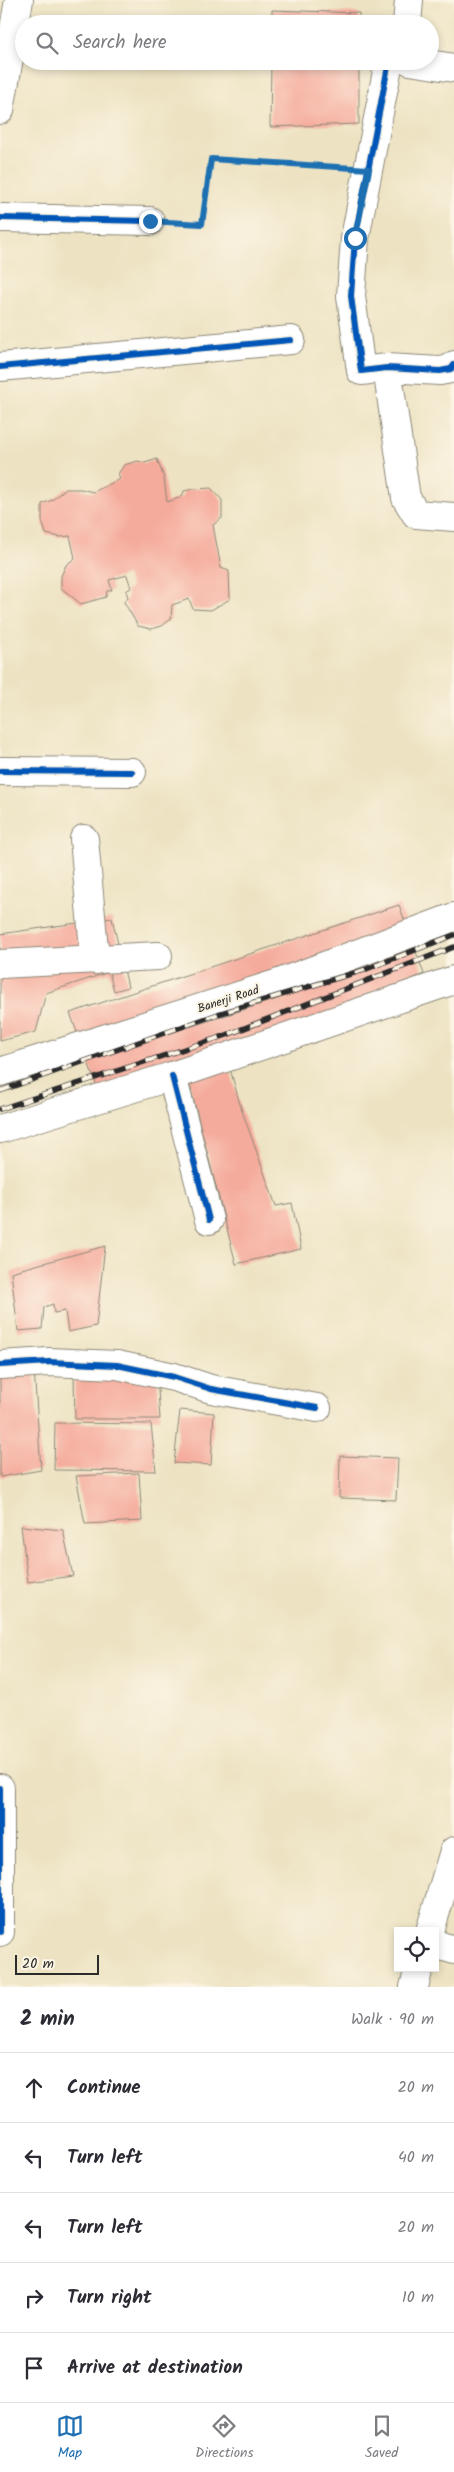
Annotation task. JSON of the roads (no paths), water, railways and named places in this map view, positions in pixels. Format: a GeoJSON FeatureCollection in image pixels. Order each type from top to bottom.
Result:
{"type":"FeatureCollection","features":[{"type":"Feature","properties":{"kind":"street"},"geometry":{"type":"LineString","coordinates":[[16,15],[19,0]]}},
{"type":"Feature","properties":{"kind":"street"},"geometry":{"type":"LineString","coordinates":[[408,15],[409,0]]}},
{"type":"Feature","properties":{"kind":"street"},"geometry":{"type":"LineString","coordinates":[[0,110],[15,23]]}},
{"type":"Feature","properties":{"kind":"street"},"geometry":{"type":"LineString","coordinates":[[439,66],[454,68]]}},
{"type":"Feature","properties":{"kind":"street"},"geometry":{"type":"LineString","coordinates":[[387,70],[355,238],[352,296],[360,371],[387,368],[440,371],[451,369],[454,365]]}},
{"type":"Feature","properties":{"kind":"street"},"geometry":{"type":"LineString","coordinates":[[0,218],[150,221]]}},
{"type":"Feature","properties":{"kind":"street"},"geometry":{"type":"LineString","coordinates":[[0,367],[291,340]]}},
{"type":"Feature","properties":{"kind":"street"},"geometry":{"type":"LineString","coordinates":[[387,368],[406,498],[416,514],[454,517]]}},
{"type":"Feature","properties":{"kind":"street"},"geometry":{"type":"LineString","coordinates":[[0,771],[132,772]]}},
{"type":"Feature","properties":{"kind":"street"},"geometry":{"type":"LineString","coordinates":[[84,839],[96,960]]}},
{"type":"Feature","properties":{"kind":"street","name":"Banerji Road"},"geometry":{"type":"LineString","coordinates":[[0,1072],[279,983],[454,917]]}},
{"type":"Feature","properties":{"kind":"street"},"geometry":{"type":"LineString","coordinates":[[0,964],[158,956]]}},
{"type":"Feature","properties":{"kind":"street"},"geometry":{"type":"LineString","coordinates":[[0,1129],[172,1076],[454,980]]}},
{"type":"Feature","properties":{"kind":"street"},"geometry":{"type":"LineString","coordinates":[[172,1076],[209,1220]]}},
{"type":"Feature","properties":{"kind":"street"},"geometry":{"type":"LineString","coordinates":[[0,1365],[49,1362],[118,1365],[174,1377],[211,1389],[318,1408]]}},
{"type":"Feature","properties":{"kind":"street"},"geometry":{"type":"LineString","coordinates":[[0,1788],[0,1932]]}},
{"type":"Feature","properties":{"kind":"street"},"geometry":{"type":"LineString","coordinates":[[431,1927],[454,1851]]}},
{"type":"Feature","properties":{"kind":"street"},"geometry":{"type":"LineString","coordinates":[[439,1945],[454,1950]]}},
{"type":"Feature","properties":{"kind":"street"},"geometry":{"type":"LineString","coordinates":[[414,1987],[418,1972]]}},
{"type":"Feature","properties":{"kind":"railway"},"geometry":{"type":"LineString","coordinates":[[0,1091],[218,1014],[364,970],[454,935]]}},
{"type":"Feature","properties":{"kind":"railway"},"geometry":{"type":"LineString","coordinates":[[0,1109],[224,1036],[454,947]]}}]}
